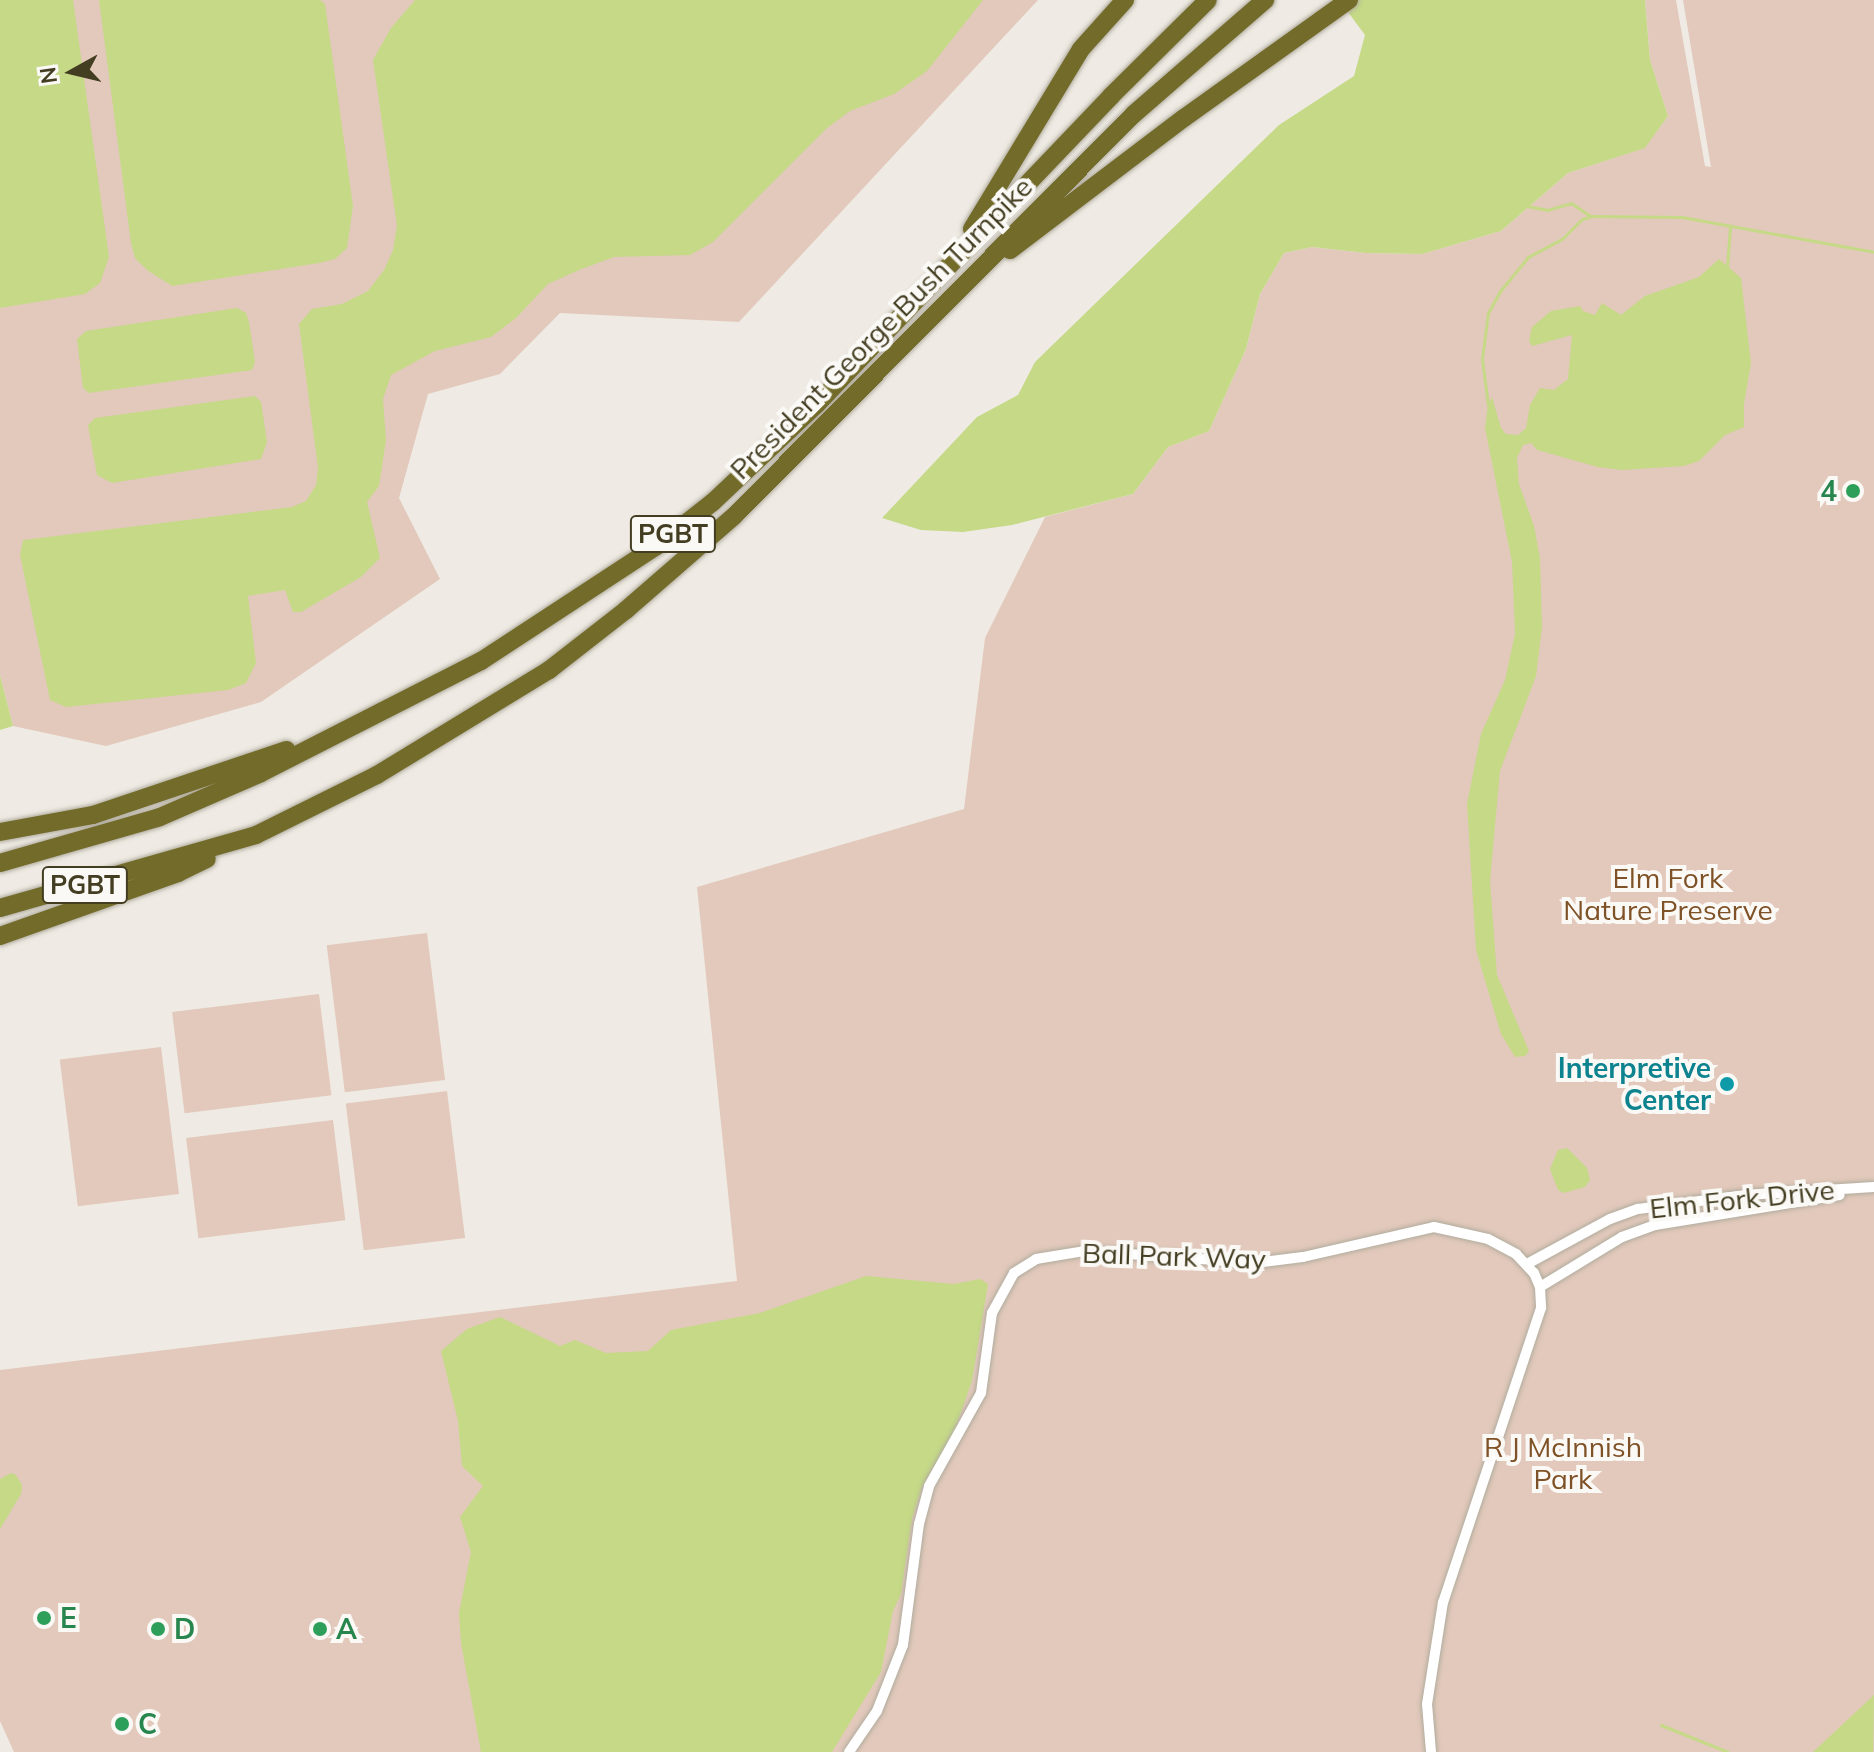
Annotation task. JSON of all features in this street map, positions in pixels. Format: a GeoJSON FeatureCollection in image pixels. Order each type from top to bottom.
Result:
{"type":"FeatureCollection","features":[{"type":"Feature","properties":{"kind":"highway"},"geometry":{"type":"LineString","coordinates":[[940,273],[990,203],[1081,49],[1125,0]]}},
{"type":"Feature","properties":{"kind":"highway","name":"President George Bush Turnpike"},"geometry":{"type":"LineString","coordinates":[[0,863],[160,817],[261,773],[493,654],[657,546],[775,445],[1208,0]]}},
{"type":"Feature","properties":{"kind":"highway","name":"President George Bush Turnpike"},"geometry":{"type":"LineString","coordinates":[[0,908],[256,835],[377,775],[549,670],[626,610],[734,516],[1134,114],[1265,0]]}},
{"type":"Feature","properties":{"kind":"highway"},"geometry":{"type":"LineString","coordinates":[[953,294],[1184,118],[1349,0]]}},
{"type":"Feature","properties":{"kind":"highway"},"geometry":{"type":"LineString","coordinates":[[0,832],[93,815],[353,727]]}},
{"type":"Feature","properties":{"kind":"highway"},"geometry":{"type":"LineString","coordinates":[[0,936],[178,873],[256,835]]}},
{"type":"Feature","properties":{"kind":"street","name":"Elm Fork Drive"},"geometry":{"type":"LineString","coordinates":[[1527,1264],[1610,1219],[1638,1209],[1746,1195],[1874,1189]]}},
{"type":"Feature","properties":{"kind":"street","name":"Elm Fork Drive"},"geometry":{"type":"LineString","coordinates":[[1540,1287],[1622,1237],[1655,1225],[1874,1189]]}},
{"type":"Feature","properties":{"kind":"street","name":"Ball Park Way"},"geometry":{"type":"LineString","coordinates":[[849,1752],[877,1711],[890,1683],[903,1645],[919,1524],[929,1486],[981,1393],[992,1313],[1014,1273],[1036,1259],[1085,1251],[1255,1263],[1303,1257],[1434,1227],[1488,1239],[1527,1264],[1540,1287]]}},
{"type":"Feature","properties":{"kind":"street"},"geometry":{"type":"LineString","coordinates":[[1431,1752],[1428,1691],[1443,1602],[1536,1328],[1541,1308],[1540,1287]]}},
{"type":"Feature","properties":{"kind":"green space"},"geometry":{"type":"Polygon","coordinates":[[[0,0],[1038,0],[739,322],[560,313],[500,374],[428,394],[399,498],[440,579],[261,702],[106,746],[13,726],[0,675],[0,0]]]}},
{"type":"Feature","properties":{"kind":"green space"},"geometry":{"type":"Polygon","coordinates":[[[1645,0],[1676,0],[1705,166],[1711,167],[1683,0],[1874,0],[1874,1752],[14,1752],[0,1721],[0,1370],[737,1281],[697,887],[964,809],[985,638],[1045,517],[1133,494],[1168,447],[1209,431],[1246,349],[1260,294],[1284,253],[1312,247],[1366,253],[1422,254],[1501,231],[1568,173],[1644,148],[1668,116],[1650,60],[1645,0]]]}},
{"type":"Feature","properties":{"kind":"green space"},"geometry":{"type":"Polygon","coordinates":[[[427,933],[445,1080],[345,1092],[327,945],[427,933]]]}},
{"type":"Feature","properties":{"kind":"green space"},"geometry":{"type":"Polygon","coordinates":[[[319,994],[331,1095],[185,1113],[172,1012],[319,994]]]}},
{"type":"Feature","properties":{"kind":"green space"},"geometry":{"type":"Polygon","coordinates":[[[161,1047],[179,1194],[78,1206],[60,1059],[161,1047]]]}},
{"type":"Feature","properties":{"kind":"green space"},"geometry":{"type":"Polygon","coordinates":[[[447,1091],[465,1238],[364,1250],[346,1103],[447,1091]]]}},
{"type":"Feature","properties":{"kind":"green space"},"geometry":{"type":"Polygon","coordinates":[[[333,1120],[345,1220],[198,1238],[186,1138],[333,1120]]]}},
{"type":"Feature","properties":{"kind":"shaded area"},"geometry":{"type":"Polygon","coordinates":[[[0,0],[73,0],[109,257],[100,283],[85,294],[0,308],[0,0]]]}},
{"type":"Feature","properties":{"kind":"shaded area"},"geometry":{"type":"Polygon","coordinates":[[[99,0],[320,0],[325,4],[353,206],[347,248],[335,259],[319,263],[172,286],[135,258],[99,0]]]}},
{"type":"Feature","properties":{"kind":"shaded area"},"geometry":{"type":"Polygon","coordinates":[[[415,0],[983,0],[927,71],[894,94],[850,111],[827,128],[713,242],[690,255],[614,257],[579,270],[548,284],[516,318],[491,337],[435,351],[391,375],[383,399],[386,440],[379,486],[367,502],[380,558],[361,577],[301,612],[293,612],[285,590],[248,596],[256,663],[246,683],[228,690],[66,707],[50,700],[20,555],[23,540],[292,507],[306,501],[316,485],[318,468],[299,324],[312,309],[342,304],[368,291],[384,270],[393,250],[397,226],[373,60],[391,28],[415,0]]]}},
{"type":"Feature","properties":{"kind":"shaded area"},"geometry":{"type":"Polygon","coordinates":[[[1339,0],[1645,0],[1650,60],[1668,116],[1645,148],[1568,173],[1501,231],[1422,254],[1366,253],[1312,247],[1284,253],[1260,294],[1246,349],[1209,431],[1168,447],[1133,494],[1012,525],[963,532],[921,530],[882,518],[977,417],[1018,395],[1035,362],[1279,125],[1354,76],[1365,35],[1339,0]]]}},
{"type":"Feature","properties":{"kind":"shaded area"},"geometry":{"type":"Polygon","coordinates":[[[1719,259],[1741,278],[1751,363],[1744,404],[1744,427],[1725,435],[1699,461],[1684,466],[1622,470],[1598,467],[1537,450],[1531,443],[1523,445],[1517,458],[1519,484],[1534,526],[1540,558],[1542,627],[1536,676],[1500,771],[1490,881],[1497,975],[1529,1051],[1525,1056],[1515,1057],[1501,1034],[1476,950],[1467,804],[1481,734],[1505,680],[1515,634],[1512,562],[1485,428],[1488,405],[1492,397],[1501,428],[1506,434],[1518,435],[1526,428],[1530,405],[1540,388],[1554,390],[1568,379],[1572,335],[1532,346],[1529,341],[1532,327],[1551,311],[1580,306],[1583,311],[1595,315],[1602,303],[1621,315],[1645,296],[1699,277],[1719,259]]]}},
{"type":"Feature","properties":{"kind":"shaded area"},"geometry":{"type":"Polygon","coordinates":[[[237,308],[246,313],[249,322],[255,362],[252,370],[89,393],[83,388],[77,339],[86,331],[237,308]]]}},
{"type":"Feature","properties":{"kind":"shaded area"},"geometry":{"type":"Polygon","coordinates":[[[255,396],[261,402],[267,442],[261,459],[112,483],[97,475],[88,425],[95,418],[255,396]]]}},
{"type":"Feature","properties":{"kind":"shaded area"},"geometry":{"type":"Polygon","coordinates":[[[0,675],[13,726],[0,730],[0,675]]]}},
{"type":"Feature","properties":{"kind":"shaded area"},"geometry":{"type":"Polygon","coordinates":[[[1567,1148],[1587,1168],[1590,1180],[1585,1187],[1564,1193],[1558,1190],[1550,1169],[1558,1150],[1567,1148]]]}},
{"type":"Feature","properties":{"kind":"shaded area"},"geometry":{"type":"Polygon","coordinates":[[[866,1276],[954,1284],[980,1279],[988,1284],[972,1381],[955,1429],[922,1487],[912,1519],[901,1594],[893,1611],[881,1672],[832,1752],[481,1752],[461,1643],[459,1613],[471,1552],[460,1517],[483,1486],[462,1466],[458,1421],[441,1351],[467,1329],[500,1317],[560,1346],[575,1340],[606,1353],[648,1351],[671,1330],[760,1313],[866,1276]]]}},
{"type":"Feature","properties":{"kind":"shaded area"},"geometry":{"type":"Polygon","coordinates":[[[11,1473],[22,1485],[21,1494],[0,1529],[0,1479],[11,1473]]]}},
{"type":"Feature","properties":{"kind":"shaded area"},"geometry":{"type":"Polygon","coordinates":[[[1874,1695],[1873,1752],[1813,1752],[1874,1695]]]}},
{"type":"Feature","properties":{"kind":"waterway"},"geometry":{"type":"LineString","coordinates":[[1527,206],[1547,210],[1571,203],[1590,216],[1682,217],[1874,252]]}},
{"type":"Feature","properties":{"kind":"waterway"},"geometry":{"type":"LineString","coordinates":[[1488,405],[1482,359],[1488,313],[1501,290],[1528,257],[1562,239],[1582,219],[1589,217]]}},
{"type":"Feature","properties":{"kind":"waterway"},"geometry":{"type":"LineString","coordinates":[[1727,267],[1730,227]]}},
{"type":"Feature","properties":{"kind":"waterway"},"geometry":{"type":"LineString","coordinates":[[1661,1725],[1728,1752]]}},
{"type":"Feature","properties":{"kind":"place","name":"4"},"geometry":{"type":"Point","coordinates":[1853,491]}},
{"type":"Feature","properties":{"kind":"place","name":"Interpretive Center"},"geometry":{"type":"Point","coordinates":[1727,1084]}},
{"type":"Feature","properties":{"kind":"place","name":"E"},"geometry":{"type":"Point","coordinates":[44,1618]}},
{"type":"Feature","properties":{"kind":"place","name":"D"},"geometry":{"type":"Point","coordinates":[158,1629]}},
{"type":"Feature","properties":{"kind":"place","name":"A"},"geometry":{"type":"Point","coordinates":[320,1629]}},
{"type":"Feature","properties":{"kind":"place","name":"C"},"geometry":{"type":"Point","coordinates":[122,1724]}},
{"type":"Feature","properties":{"kind":"park label","name":"Elm Fork Nature Preserve"},"geometry":{"type":"Point","coordinates":[1668,894]}},
{"type":"Feature","properties":{"kind":"park label","name":"R J McInnish Park"},"geometry":{"type":"Point","coordinates":[1563,1463]}}]}
